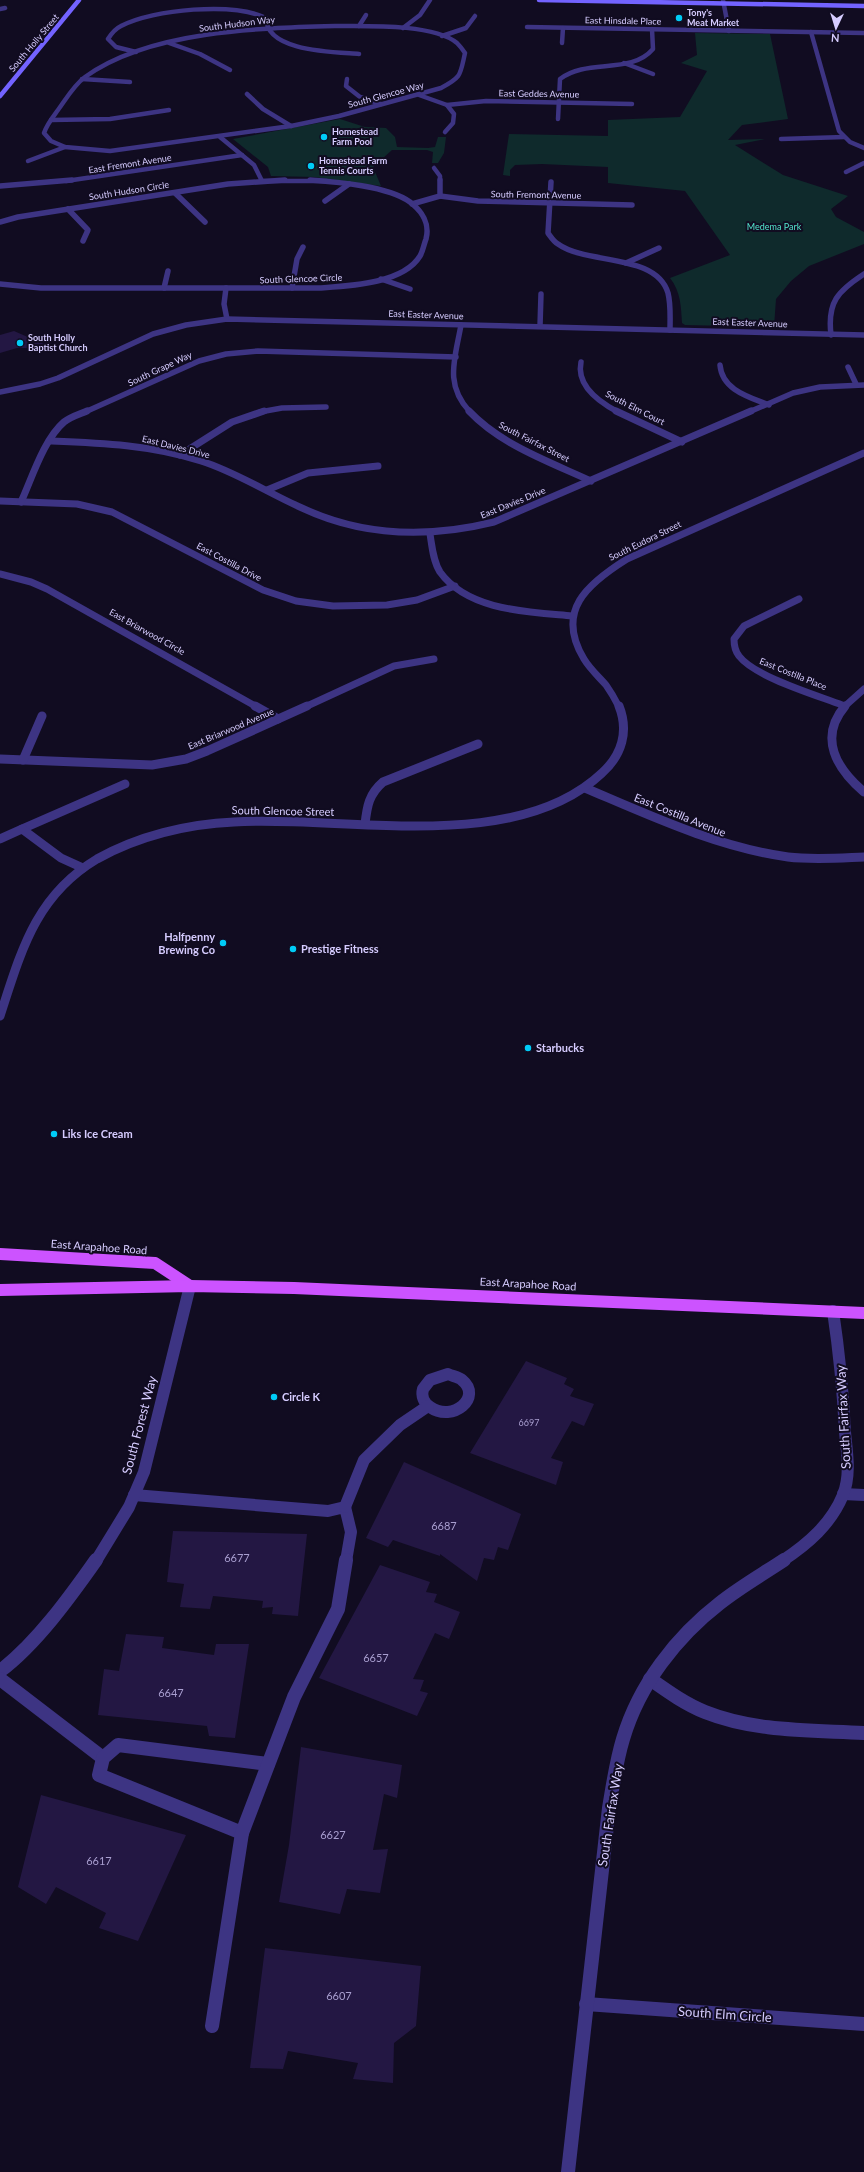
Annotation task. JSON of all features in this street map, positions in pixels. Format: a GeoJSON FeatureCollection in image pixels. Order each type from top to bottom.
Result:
{"type":"FeatureCollection","features":[{"type":"Feature","properties":{"kind":"main road","name":"South Holly Street"},"geometry":{"type":"LineString","coordinates":[[0,96],[79,0]]}},
{"type":"Feature","properties":{"kind":"main road"},"geometry":{"type":"LineString","coordinates":[[539,0],[732,2],[864,6]]}},
{"type":"Feature","properties":{"kind":"main road","name":"East Arapahoe Road"},"geometry":{"type":"LineString","coordinates":[[0,1254],[155,1264],[190,1286]]}},
{"type":"Feature","properties":{"kind":"main road","name":"East Arapahoe Road"},"geometry":{"type":"LineString","coordinates":[[0,1290],[190,1286],[369,1290],[864,1313]]}},
{"type":"Feature","properties":{"kind":"street"},"geometry":{"type":"LineString","coordinates":[[403,28],[420,16],[430,0]]}},
{"type":"Feature","properties":{"kind":"street"},"geometry":{"type":"LineString","coordinates":[[723,2],[729,31]]}},
{"type":"Feature","properties":{"kind":"street"},"geometry":{"type":"LineString","coordinates":[[0,9],[6,8]]}},
{"type":"Feature","properties":{"kind":"street"},"geometry":{"type":"LineString","coordinates":[[137,52],[117,47],[108,39],[113,31],[120,26],[149,16],[194,11],[246,11],[265,17],[266,25],[279,39],[297,47],[359,54]]}},
{"type":"Feature","properties":{"kind":"street"},"geometry":{"type":"LineString","coordinates":[[143,14],[149,16]]}},
{"type":"Feature","properties":{"kind":"street"},"geometry":{"type":"LineString","coordinates":[[359,26],[366,15]]}},
{"type":"Feature","properties":{"kind":"street"},"geometry":{"type":"LineString","coordinates":[[442,36],[468,28],[473,24],[475,16]]}},
{"type":"Feature","properties":{"kind":"street","name":"South Hudson Way"},"geometry":{"type":"LineString","coordinates":[[220,137],[125,151],[96,151],[65,147],[46,138],[44,131],[82,79],[109,63],[137,52],[169,43],[222,33],[268,28],[359,26],[403,28]]}},
{"type":"Feature","properties":{"kind":"street","name":"East Hinsdale Place"},"geometry":{"type":"LineString","coordinates":[[527,27],[864,33]]}},
{"type":"Feature","properties":{"kind":"street","name":"South Glencoe Way"},"geometry":{"type":"LineString","coordinates":[[220,137],[291,126],[420,95],[448,84],[460,75],[465,55],[464,48],[452,40],[442,36],[403,28]]}},
{"type":"Feature","properties":{"kind":"street"},"geometry":{"type":"LineString","coordinates":[[562,43],[563,28]]}},
{"type":"Feature","properties":{"kind":"street"},"geometry":{"type":"LineString","coordinates":[[558,119],[560,79],[566,73],[584,68],[624,64],[644,57],[652,51],[652,29]]}},
{"type":"Feature","properties":{"kind":"street"},"geometry":{"type":"LineString","coordinates":[[811,32],[839,131],[844,137],[864,148]]}},
{"type":"Feature","properties":{"kind":"street"},"geometry":{"type":"LineString","coordinates":[[169,43],[200,54],[230,70]]}},
{"type":"Feature","properties":{"kind":"street"},"geometry":{"type":"LineString","coordinates":[[624,64],[653,74]]}},
{"type":"Feature","properties":{"kind":"street"},"geometry":{"type":"LineString","coordinates":[[82,79],[130,82]]}},
{"type":"Feature","properties":{"kind":"street"},"geometry":{"type":"LineString","coordinates":[[347,79],[346,86],[352,92],[381,104]]}},
{"type":"Feature","properties":{"kind":"street"},"geometry":{"type":"LineString","coordinates":[[247,94],[263,109],[291,126]]}},
{"type":"Feature","properties":{"kind":"street"},"geometry":{"type":"LineString","coordinates":[[420,95],[447,105],[455,117],[445,132]]}},
{"type":"Feature","properties":{"kind":"street","name":"East Geddes Avenue"},"geometry":{"type":"LineString","coordinates":[[447,105],[486,101],[632,104]]}},
{"type":"Feature","properties":{"kind":"street"},"geometry":{"type":"LineString","coordinates":[[51,120],[115,119],[169,110]]}},
{"type":"Feature","properties":{"kind":"street"},"geometry":{"type":"LineString","coordinates":[[220,137],[254,166],[262,181],[311,180],[349,184],[380,190],[412,204],[440,196],[440,176],[434,168]]}},
{"type":"Feature","properties":{"kind":"street"},"geometry":{"type":"LineString","coordinates":[[781,139],[844,137]]}},
{"type":"Feature","properties":{"kind":"street"},"geometry":{"type":"LineString","coordinates":[[28,161],[65,147]]}},
{"type":"Feature","properties":{"kind":"street","name":"East Fremont Avenue"},"geometry":{"type":"LineString","coordinates":[[0,184],[21,185],[69,182],[242,155]]}},
{"type":"Feature","properties":{"kind":"street"},"geometry":{"type":"LineString","coordinates":[[846,172],[864,163]]}},
{"type":"Feature","properties":{"kind":"street","name":"South Hudson Circle"},"geometry":{"type":"LineString","coordinates":[[0,222],[68,209],[262,181]]}},
{"type":"Feature","properties":{"kind":"street"},"geometry":{"type":"LineString","coordinates":[[551,182],[548,233],[554,243],[572,252],[626,263],[651,273],[666,287],[668,293],[670,330]]}},
{"type":"Feature","properties":{"kind":"street"},"geometry":{"type":"LineString","coordinates":[[325,201],[349,184]]}},
{"type":"Feature","properties":{"kind":"street"},"geometry":{"type":"LineString","coordinates":[[175,193],[205,222]]}},
{"type":"Feature","properties":{"kind":"street","name":"South Fremont Avenue"},"geometry":{"type":"LineString","coordinates":[[440,196],[478,201],[632,205]]}},
{"type":"Feature","properties":{"kind":"street","name":"South Glencoe Circle"},"geometry":{"type":"LineString","coordinates":[[226,288],[292,288],[352,285],[381,279],[409,266],[421,254],[428,232],[427,225],[412,204]]}},
{"type":"Feature","properties":{"kind":"street"},"geometry":{"type":"LineString","coordinates":[[68,209],[88,230],[83,242]]}},
{"type":"Feature","properties":{"kind":"street"},"geometry":{"type":"LineString","coordinates":[[292,288],[297,259],[303,246]]}},
{"type":"Feature","properties":{"kind":"street"},"geometry":{"type":"LineString","coordinates":[[626,263],[659,248]]}},
{"type":"Feature","properties":{"kind":"street"},"geometry":{"type":"LineString","coordinates":[[164,288],[168,271]]}},
{"type":"Feature","properties":{"kind":"street"},"geometry":{"type":"LineString","coordinates":[[831,335],[828,320],[835,296],[848,284],[864,274]]}},
{"type":"Feature","properties":{"kind":"street"},"geometry":{"type":"LineString","coordinates":[[381,279],[410,289]]}},
{"type":"Feature","properties":{"kind":"street"},"geometry":{"type":"LineString","coordinates":[[0,284],[41,288],[226,288],[224,304],[226,319]]}},
{"type":"Feature","properties":{"kind":"street"},"geometry":{"type":"LineString","coordinates":[[540,326],[541,294]]}},
{"type":"Feature","properties":{"kind":"street","name":"East Easter Avenue"},"geometry":{"type":"LineString","coordinates":[[0,392],[40,384],[58,378],[168,329],[226,319],[864,335]]}},
{"type":"Feature","properties":{"kind":"street","name":"South Fairfax Street"},"geometry":{"type":"LineString","coordinates":[[461,325],[453,376],[455,389],[473,416],[511,442],[591,481]]}},
{"type":"Feature","properties":{"kind":"street","name":"South Grape Way"},"geometry":{"type":"LineString","coordinates":[[21,502],[59,427],[74,416],[120,398],[188,365],[212,357],[258,352],[456,357]]}},
{"type":"Feature","properties":{"kind":"street","name":"South Elm Court"},"geometry":{"type":"LineString","coordinates":[[581,362],[581,378],[585,385],[599,400],[616,411],[682,442]]}},
{"type":"Feature","properties":{"kind":"street"},"geometry":{"type":"LineString","coordinates":[[720,365],[719,373],[722,379],[731,388],[768,405]]}},
{"type":"Feature","properties":{"kind":"street"},"geometry":{"type":"LineString","coordinates":[[848,367],[856,384]]}},
{"type":"Feature","properties":{"kind":"street","name":"East Davies Drive"},"geometry":{"type":"LineString","coordinates":[[51,441],[136,446],[180,455],[212,465],[336,522],[367,529],[430,534],[458,531],[494,522],[806,389],[856,384],[864,385]]}},
{"type":"Feature","properties":{"kind":"street"},"geometry":{"type":"LineString","coordinates":[[180,455],[206,436],[248,414],[287,407],[326,407]]}},
{"type":"Feature","properties":{"kind":"street","name":"South Eudora Street"},"geometry":{"type":"LineString","coordinates":[[572,616],[574,608],[587,587],[602,573],[627,559],[864,453]]}},
{"type":"Feature","properties":{"kind":"street"},"geometry":{"type":"LineString","coordinates":[[267,490],[308,473],[378,466]]}},
{"type":"Feature","properties":{"kind":"street","name":"East Costilla Drive"},"geometry":{"type":"LineString","coordinates":[[0,501],[77,504],[112,512],[263,590],[296,601],[332,606],[394,604],[417,600],[455,586]]}},
{"type":"Feature","properties":{"kind":"street"},"geometry":{"type":"LineString","coordinates":[[430,534],[435,563],[445,579],[466,594],[488,603],[508,608],[572,616],[572,629],[577,645],[585,661],[610,690],[620,708],[623,720],[623,735],[616,760],[607,772],[585,788]]}},
{"type":"Feature","properties":{"kind":"street","name":"East Briarwood Circle"},"geometry":{"type":"LineString","coordinates":[[0,574],[31,582],[47,589],[216,682],[278,719]]}},
{"type":"Feature","properties":{"kind":"street","name":"East Costilla Place"},"geometry":{"type":"LineString","coordinates":[[799,599],[744,626],[734,639],[736,652],[743,662],[755,670],[842,705]]}},
{"type":"Feature","properties":{"kind":"street","name":"East Briarwood Avenue"},"geometry":{"type":"LineString","coordinates":[[0,759],[152,765],[168,762],[207,751],[394,666],[434,659]]}},
{"type":"Feature","properties":{"kind":"street"},"geometry":{"type":"LineString","coordinates":[[864,689],[842,705],[833,723],[831,737],[836,759],[849,779],[864,792]]}},
{"type":"Feature","properties":{"kind":"street"},"geometry":{"type":"LineString","coordinates":[[24,760],[42,716]]}},
{"type":"Feature","properties":{"kind":"street"},"geometry":{"type":"LineString","coordinates":[[365,824],[367,801],[372,792],[383,782],[478,744]]}},
{"type":"Feature","properties":{"kind":"street"},"geometry":{"type":"LineString","coordinates":[[0,839],[125,784]]}},
{"type":"Feature","properties":{"kind":"street","name":"South Glencoe Street"},"geometry":{"type":"LineString","coordinates":[[0,1016],[31,929],[39,913],[58,890],[83,868],[111,852],[134,842],[159,833],[205,823],[255,820],[453,826],[505,820],[545,808],[585,788]]}},
{"type":"Feature","properties":{"kind":"street","name":"East Costilla Avenue"},"geometry":{"type":"LineString","coordinates":[[585,788],[704,838],[725,845],[771,855],[803,858],[864,857]]}},
{"type":"Feature","properties":{"kind":"street"},"geometry":{"type":"LineString","coordinates":[[22,829],[60,858],[83,868]]}},
{"type":"Feature","properties":{"kind":"street","name":"South Forest Way"},"geometry":{"type":"LineString","coordinates":[[0,1671],[17,1658],[78,1586],[106,1547],[134,1495],[144,1472],[155,1432],[190,1286]]}},
{"type":"Feature","properties":{"kind":"street","name":"South Fairfax Way"},"geometry":{"type":"LineString","coordinates":[[568,2172],[609,1808],[616,1768],[630,1718],[650,1679],[672,1646],[721,1602],[810,1540],[826,1525],[843,1494],[848,1468],[839,1351],[833,1311]]}},
{"type":"Feature","properties":{"kind":"street"},"geometry":{"type":"LineString","coordinates":[[212,2026],[242,1833],[294,1697],[338,1609],[351,1532],[345,1507],[364,1460],[400,1425],[428,1406]]}},
{"type":"Feature","properties":{"kind":"street"},"geometry":{"type":"LineString","coordinates":[[843,1494],[864,1495]]}},
{"type":"Feature","properties":{"kind":"street"},"geometry":{"type":"LineString","coordinates":[[134,1495],[328,1511],[345,1507]]}},
{"type":"Feature","properties":{"kind":"street"},"geometry":{"type":"LineString","coordinates":[[0,1679],[103,1758]]}},
{"type":"Feature","properties":{"kind":"street"},"geometry":{"type":"LineString","coordinates":[[650,1679],[669,1693],[705,1713],[753,1726],[864,1733]]}},
{"type":"Feature","properties":{"kind":"street"},"geometry":{"type":"LineString","coordinates":[[242,1833],[99,1775],[103,1758],[118,1744],[268,1764]]}},
{"type":"Feature","properties":{"kind":"street","name":"South Elm Circle"},"geometry":{"type":"LineString","coordinates":[[586,2004],[864,2024]]}},
{"type":"Feature","properties":{"kind":"green space","name":"Medema Park"},"geometry":{"type":"Polygon","coordinates":[[[695,33],[770,34],[788,119],[742,125],[728,140],[765,139],[735,145],[783,175],[848,196],[831,209],[836,217],[864,232],[864,244],[809,266],[791,281],[776,299],[774,327],[685,325],[682,323],[681,305],[674,283],[670,278],[730,255],[685,191],[608,183],[608,167],[542,164],[515,165],[510,170],[510,176],[503,175],[509,134],[608,136],[608,120],[680,117],[707,71],[681,63],[697,55],[695,33]]]}},
{"type":"Feature","properties":{"kind":"green space"},"geometry":{"type":"Polygon","coordinates":[[[340,119],[365,127],[386,128],[395,137],[397,147],[435,147],[438,137],[446,137],[444,153],[438,163],[432,163],[433,152],[427,150],[392,150],[373,167],[381,186],[314,177],[271,176],[268,167],[233,139],[340,119]]]}},
{"type":"Feature","properties":{"kind":"building","name":"South Holly Baptist Church"},"geometry":{"type":"Polygon","coordinates":[[[14,331],[53,348],[17,348],[0,353],[0,335],[14,331]]]}},
{"type":"Feature","properties":{"kind":"building"},"geometry":{"type":"Polygon","coordinates":[[[526,1361],[567,1378],[564,1384],[574,1389],[570,1396],[594,1404],[584,1426],[572,1421],[551,1458],[563,1462],[556,1485],[470,1453],[526,1361]]]}},
{"type":"Feature","properties":{"kind":"building"},"geometry":{"type":"Polygon","coordinates":[[[404,1462],[521,1514],[508,1550],[498,1547],[494,1560],[484,1558],[477,1581],[440,1554],[440,1556],[393,1540],[388,1547],[366,1538],[404,1462]]]}},
{"type":"Feature","properties":{"kind":"building"},"geometry":{"type":"Polygon","coordinates":[[[173,1531],[307,1534],[298,1616],[272,1614],[273,1607],[262,1608],[263,1601],[213,1596],[210,1609],[180,1607],[184,1584],[167,1582],[173,1531]]]}},
{"type":"Feature","properties":{"kind":"building"},"geometry":{"type":"Polygon","coordinates":[[[380,1565],[430,1582],[426,1592],[437,1594],[434,1602],[460,1612],[449,1639],[435,1633],[413,1679],[424,1680],[420,1691],[428,1693],[417,1716],[319,1678],[380,1565]]]}},
{"type":"Feature","properties":{"kind":"building"},"geometry":{"type":"Polygon","coordinates":[[[126,1634],[164,1637],[162,1648],[214,1655],[216,1644],[249,1644],[235,1738],[209,1736],[207,1726],[98,1715],[104,1669],[119,1671],[126,1634]]]}},
{"type":"Feature","properties":{"kind":"building"},"geometry":{"type":"Polygon","coordinates":[[[301,1747],[402,1765],[397,1798],[384,1794],[373,1850],[388,1849],[380,1893],[347,1889],[340,1914],[279,1902],[289,1845],[301,1747]]]}},
{"type":"Feature","properties":{"kind":"building"},"geometry":{"type":"Polygon","coordinates":[[[41,1795],[186,1835],[138,1941],[99,1928],[106,1913],[56,1887],[46,1904],[18,1887],[41,1795]]]}},
{"type":"Feature","properties":{"kind":"building"},"geometry":{"type":"Polygon","coordinates":[[[265,1948],[421,1966],[416,2026],[394,2043],[393,2083],[353,2079],[358,2063],[288,2051],[283,2069],[250,2068],[265,1948]]]}},
{"type":"Feature","properties":{"kind":"place","name":"Tony's Meat Market"},"geometry":{"type":"Point","coordinates":[679,18]}},
{"type":"Feature","properties":{"kind":"place","name":"Homestead Farm Pool"},"geometry":{"type":"Point","coordinates":[324,137]}},
{"type":"Feature","properties":{"kind":"place","name":"Homestead Farm Tennis Courts"},"geometry":{"type":"Point","coordinates":[311,166]}},
{"type":"Feature","properties":{"kind":"place","name":"South Holly Baptist Church"},"geometry":{"type":"Point","coordinates":[20,343]}},
{"type":"Feature","properties":{"kind":"place","name":"Halfpenny Brewing Co"},"geometry":{"type":"Point","coordinates":[223,943]}},
{"type":"Feature","properties":{"kind":"place","name":"Prestige Fitness"},"geometry":{"type":"Point","coordinates":[293,949]}},
{"type":"Feature","properties":{"kind":"place","name":"Starbucks"},"geometry":{"type":"Point","coordinates":[528,1048]}},
{"type":"Feature","properties":{"kind":"place","name":"Liks Ice Cream"},"geometry":{"type":"Point","coordinates":[54,1134]}},
{"type":"Feature","properties":{"kind":"place","name":"Circle K"},"geometry":{"type":"Point","coordinates":[274,1397]}}]}
